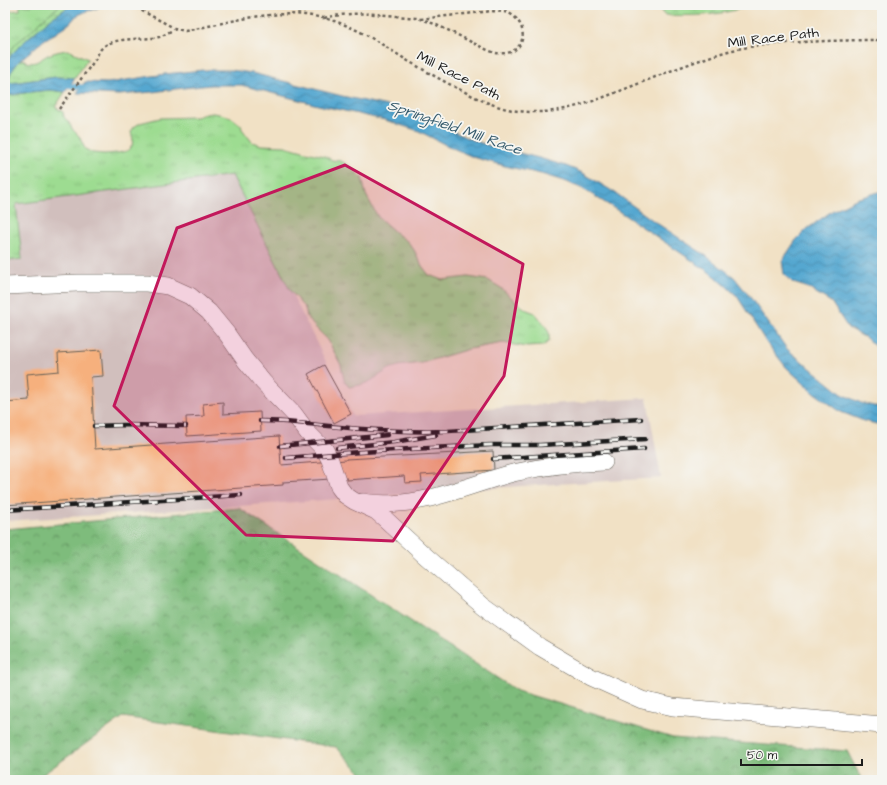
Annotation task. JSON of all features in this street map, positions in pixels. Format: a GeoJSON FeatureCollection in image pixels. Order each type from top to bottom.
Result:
{"type":"FeatureCollection","features":[{"type":"Feature","properties":{"kind":"lane"},"geometry":{"type":"LineString","coordinates":[[5,286],[78,283],[148,283],[168,286],[190,296],[209,312],[263,382],[294,414],[325,450],[339,487],[345,495],[354,501],[376,511],[483,606],[540,647],[591,677],[642,700],[673,707],[882,725]]}},
{"type":"Feature","properties":{"kind":"lane"},"geometry":{"type":"LineString","coordinates":[[354,501],[382,504],[410,502],[444,495],[526,470],[561,464],[604,462]]}},
{"type":"Feature","properties":{"kind":"path","name":"Mill Race Path"},"geometry":{"type":"LineString","coordinates":[[131,5],[176,29],[185,31],[246,18],[274,14],[298,14],[323,18],[348,26],[364,34],[435,76],[489,104],[518,111],[530,112],[561,110],[577,106],[728,51],[766,45],[806,42],[882,40]]}},
{"type":"Feature","properties":{"kind":"path"},"geometry":{"type":"LineString","coordinates":[[323,18],[361,13],[420,19],[492,11],[504,12],[512,15],[518,20],[522,27],[523,37],[520,45],[513,51],[495,53],[442,27],[420,19]]}},
{"type":"Feature","properties":{"kind":"path"},"geometry":{"type":"LineString","coordinates":[[59,109],[103,47],[112,42],[158,37],[176,29]]}},
{"type":"Feature","properties":{"kind":"highlighted area"},"geometry":{"type":"Polygon","coordinates":[[[345,165],[523,264],[504,376],[393,541],[246,535],[114,406],[177,228],[345,165]]]}},
{"type":"Feature","properties":{"kind":"shaded area"},"geometry":{"type":"Polygon","coordinates":[[[233,175],[353,416],[647,398],[661,478],[5,521],[5,261],[22,259],[16,204],[233,175]]]}},
{"type":"Feature","properties":{"kind":"green space"},"geometry":{"type":"Polygon","coordinates":[[[20,5],[61,5],[14,47],[5,66],[5,12],[20,10],[20,5]]]}},
{"type":"Feature","properties":{"kind":"green space"},"geometry":{"type":"Polygon","coordinates":[[[61,5],[72,5],[56,15],[40,28],[11,55],[12,49],[17,43],[61,5]]]}},
{"type":"Feature","properties":{"kind":"green space"},"geometry":{"type":"Polygon","coordinates":[[[661,5],[756,5],[715,14],[682,16],[665,15],[662,11],[661,5]]]}},
{"type":"Feature","properties":{"kind":"green space"},"geometry":{"type":"Polygon","coordinates":[[[68,50],[88,59],[75,78],[56,77],[11,83],[9,82],[11,73],[20,60],[33,63],[51,54],[68,50]]]}},
{"type":"Feature","properties":{"kind":"green space"},"geometry":{"type":"Polygon","coordinates":[[[50,90],[65,92],[55,107],[63,112],[64,117],[79,136],[85,149],[93,153],[104,154],[127,151],[132,146],[133,139],[131,132],[134,127],[140,123],[160,118],[196,117],[213,113],[232,118],[241,125],[242,129],[252,142],[261,145],[285,146],[324,156],[332,160],[341,161],[350,166],[362,178],[366,195],[378,217],[408,242],[429,275],[442,280],[468,277],[488,280],[501,288],[527,310],[535,313],[545,325],[549,333],[549,341],[543,346],[527,347],[503,343],[469,349],[422,363],[398,366],[389,369],[369,382],[349,387],[344,380],[341,365],[328,340],[307,317],[305,308],[291,292],[232,175],[16,204],[22,259],[5,261],[5,96],[50,90]]]}},
{"type":"Feature","properties":{"kind":"green space"},"geometry":{"type":"Polygon","coordinates":[[[239,508],[517,691],[673,738],[847,751],[862,780],[368,780],[336,747],[123,717],[35,780],[5,780],[5,529],[239,508]]]}},
{"type":"Feature","properties":{"kind":"water"},"geometry":{"type":"Polygon","coordinates":[[[72,5],[104,5],[76,16],[70,23],[44,40],[20,60],[11,72],[8,80],[11,83],[56,77],[75,78],[65,92],[50,90],[5,96],[5,66],[11,55],[50,19],[72,5]]]}},
{"type":"Feature","properties":{"kind":"water"},"geometry":{"type":"Polygon","coordinates":[[[203,70],[231,70],[252,73],[342,96],[410,111],[467,138],[487,145],[566,166],[583,173],[617,194],[734,277],[787,349],[842,394],[861,403],[882,408],[882,425],[864,421],[841,412],[813,392],[786,367],[766,342],[737,296],[715,276],[620,212],[583,189],[567,182],[473,157],[419,131],[385,120],[318,105],[241,85],[211,85],[119,95],[77,93],[85,82],[108,83],[203,70]]]}},
{"type":"Feature","properties":{"kind":"water"},"geometry":{"type":"Polygon","coordinates":[[[882,191],[882,351],[866,338],[848,328],[831,302],[806,287],[793,283],[784,274],[782,261],[796,240],[807,229],[832,211],[856,199],[882,191]]]}},
{"type":"Feature","properties":{"kind":"building"},"geometry":{"type":"Polygon","coordinates":[[[101,350],[103,376],[91,377],[95,449],[279,436],[281,465],[346,459],[493,451],[494,470],[421,475],[422,482],[405,483],[404,476],[347,480],[347,478],[283,482],[283,485],[5,505],[5,402],[29,400],[27,374],[59,371],[58,353],[101,350]]]}},
{"type":"Feature","properties":{"kind":"building"},"geometry":{"type":"Polygon","coordinates":[[[324,365],[351,414],[334,423],[308,374],[324,365]]]}},
{"type":"Feature","properties":{"kind":"building"},"geometry":{"type":"Polygon","coordinates":[[[223,402],[223,414],[260,412],[261,431],[187,436],[186,417],[204,416],[203,404],[223,402]]]}},
{"type":"Feature","properties":{"kind":"waterway","name":"Springfield Mill Race"},"geometry":{"type":"LineString","coordinates":[[65,85],[89,88]]}},
{"type":"Feature","properties":{"kind":"railway"},"geometry":{"type":"LineString","coordinates":[[260,421],[373,430],[448,431],[641,419]]}},
{"type":"Feature","properties":{"kind":"railway"},"geometry":{"type":"LineString","coordinates":[[94,426],[186,426]]}},
{"type":"Feature","properties":{"kind":"railway"},"geometry":{"type":"LineString","coordinates":[[280,446],[387,435]]}},
{"type":"Feature","properties":{"kind":"railway"},"geometry":{"type":"LineString","coordinates":[[337,448],[394,442],[436,435]]}},
{"type":"Feature","properties":{"kind":"railway"},"geometry":{"type":"LineString","coordinates":[[286,458],[410,449],[491,445],[540,445],[645,439]]}},
{"type":"Feature","properties":{"kind":"railway"},"geometry":{"type":"LineString","coordinates":[[493,459],[644,449]]}},
{"type":"Feature","properties":{"kind":"railway"},"geometry":{"type":"LineString","coordinates":[[5,510],[241,495]]}}]}
